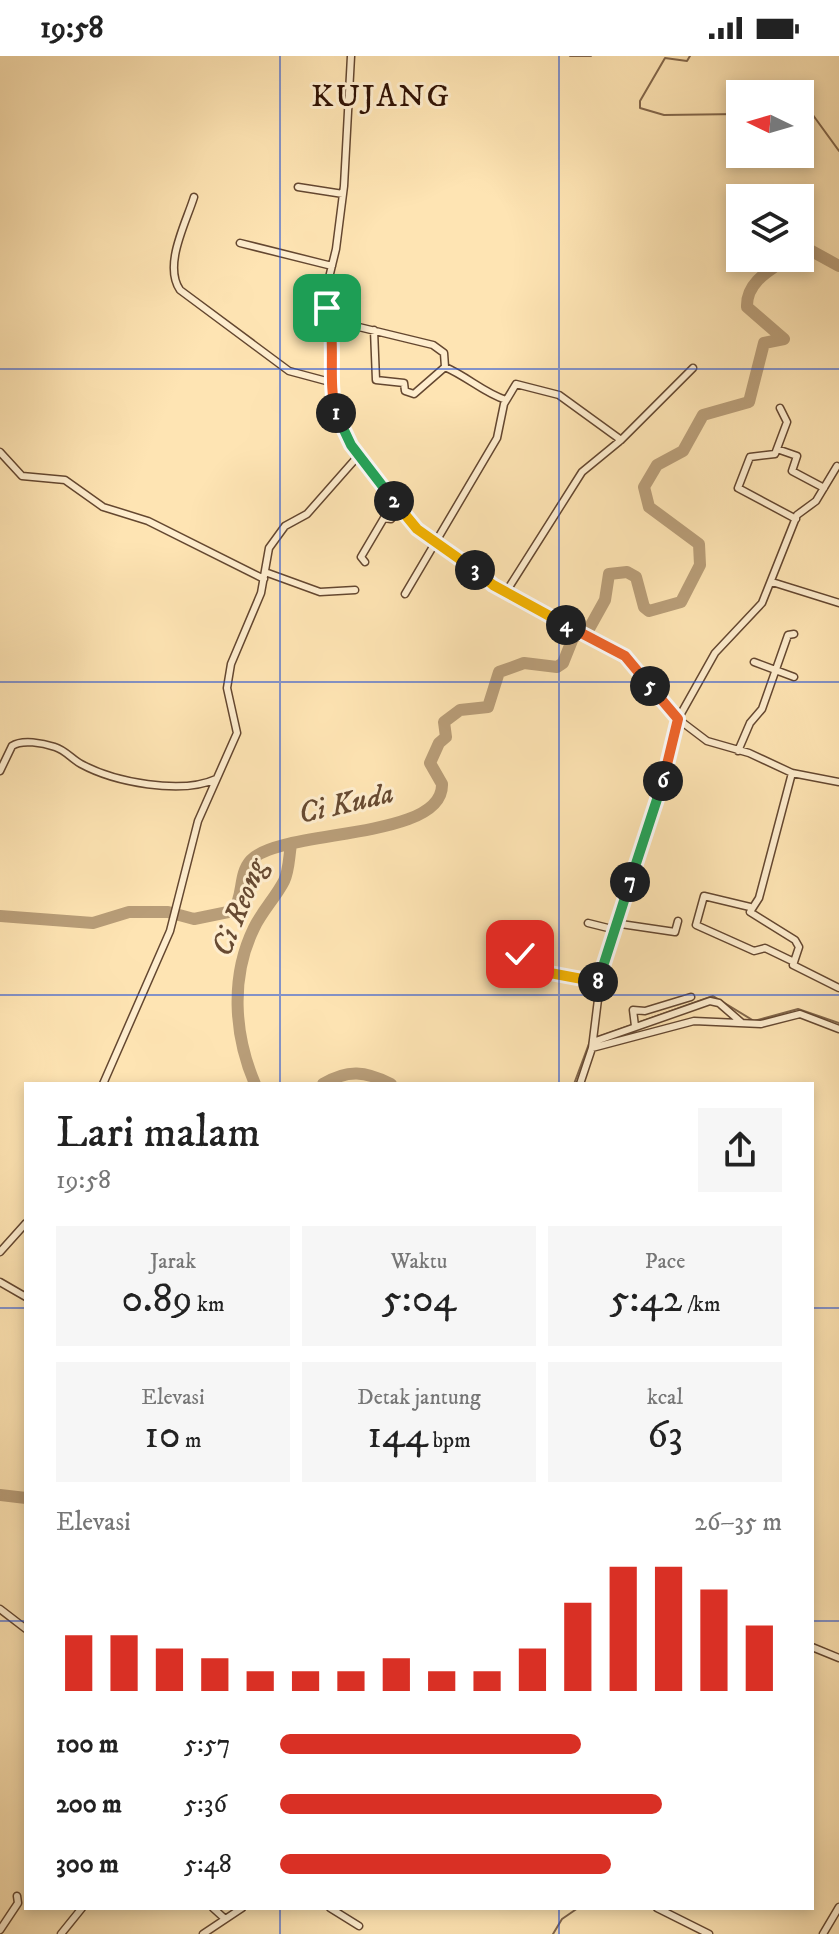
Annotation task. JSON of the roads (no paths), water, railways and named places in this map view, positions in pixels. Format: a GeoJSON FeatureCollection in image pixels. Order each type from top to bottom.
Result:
{"type":"FeatureCollection","features":[{"type":"Feature","properties":{"kind":"street"},"geometry":{"type":"LineString","coordinates":[[351,56],[343,194],[326,290],[333,338],[330,382],[339,422],[359,455],[417,529],[506,592],[590,636],[638,668],[678,719],[707,741],[792,773],[839,782]]}},
{"type":"Feature","properties":{"kind":"street"},"geometry":{"type":"LineString","coordinates":[[298,187],[343,194]]}},
{"type":"Feature","properties":{"kind":"street"},"geometry":{"type":"LineString","coordinates":[[194,197],[175,259],[173,280],[180,290],[289,371],[330,382]]}},
{"type":"Feature","properties":{"kind":"street"},"geometry":{"type":"LineString","coordinates":[[240,243],[332,266]]}},
{"type":"Feature","properties":{"kind":"street"},"geometry":{"type":"LineString","coordinates":[[330,320],[441,348],[445,367]]}},
{"type":"Feature","properties":{"kind":"street"},"geometry":{"type":"LineString","coordinates":[[374,330],[376,380],[404,383],[405,391],[414,394],[445,367]]}},
{"type":"Feature","properties":{"kind":"street"},"geometry":{"type":"LineString","coordinates":[[445,367],[470,378],[489,395],[506,400]]}},
{"type":"Feature","properties":{"kind":"street"},"geometry":{"type":"LineString","coordinates":[[506,592],[582,472],[621,440],[693,368]]}},
{"type":"Feature","properties":{"kind":"street"},"geometry":{"type":"LineString","coordinates":[[405,594],[438,543],[497,438],[506,400],[516,384],[559,395],[621,440]]}},
{"type":"Feature","properties":{"kind":"street"},"geometry":{"type":"LineString","coordinates":[[780,408],[787,422],[777,449],[770,456],[750,457],[738,488],[796,519]]}},
{"type":"Feature","properties":{"kind":"street"},"geometry":{"type":"LineString","coordinates":[[777,449],[797,456],[792,471],[824,488]]}},
{"type":"Feature","properties":{"kind":"street"},"geometry":{"type":"LineString","coordinates":[[0,452],[22,476],[65,480],[103,507],[148,521],[264,575],[320,592],[355,590]]}},
{"type":"Feature","properties":{"kind":"street"},"geometry":{"type":"LineString","coordinates":[[104,1082],[140,1006],[174,921],[193,834],[238,728],[227,700],[231,664],[256,608],[269,548],[285,526],[307,514],[359,455]]}},
{"type":"Feature","properties":{"kind":"street"},"geometry":{"type":"LineString","coordinates":[[581,1082],[593,1042],[600,983],[613,926],[667,769],[678,719],[715,653],[758,609],[796,519],[824,488],[837,466]]}},
{"type":"Feature","properties":{"kind":"street"},"geometry":{"type":"LineString","coordinates":[[365,562],[361,557],[375,529],[384,518],[391,519],[400,509]]}},
{"type":"Feature","properties":{"kind":"street"},"geometry":{"type":"LineString","coordinates":[[772,582],[839,603]]}},
{"type":"Feature","properties":{"kind":"street"},"geometry":{"type":"LineString","coordinates":[[738,751],[750,723],[762,709],[778,671],[788,635],[794,634]]}},
{"type":"Feature","properties":{"kind":"street"},"geometry":{"type":"LineString","coordinates":[[754,662],[794,677]]}},
{"type":"Feature","properties":{"kind":"street"},"geometry":{"type":"LineString","coordinates":[[0,771],[12,746],[26,742],[56,747],[87,767],[144,783],[195,787],[217,778]]}},
{"type":"Feature","properties":{"kind":"street"},"geometry":{"type":"LineString","coordinates":[[750,907],[759,898],[792,773]]}},
{"type":"Feature","properties":{"kind":"street"},"geometry":{"type":"LineString","coordinates":[[750,907],[704,896],[696,925],[754,951],[765,948],[839,988]]}},
{"type":"Feature","properties":{"kind":"street"},"geometry":{"type":"LineString","coordinates":[[750,907],[753,916],[795,940],[799,947],[792,961]]}},
{"type":"Feature","properties":{"kind":"street"},"geometry":{"type":"LineString","coordinates":[[588,923],[675,932],[678,921]]}},
{"type":"Feature","properties":{"kind":"street"},"geometry":{"type":"LineString","coordinates":[[516,937],[523,940],[518,967]]}},
{"type":"Feature","properties":{"kind":"street"},"geometry":{"type":"LineString","coordinates":[[492,962],[600,983]]}},
{"type":"Feature","properties":{"kind":"street"},"geometry":{"type":"LineString","coordinates":[[634,1022],[633,1010],[715,1001],[742,1023]]}},
{"type":"Feature","properties":{"kind":"street"},"geometry":{"type":"LineString","coordinates":[[593,1042],[634,1022],[689,1002]]}},
{"type":"Feature","properties":{"kind":"street"},"geometry":{"type":"LineString","coordinates":[[593,1042],[694,1021],[764,1024],[803,1014],[839,1029]]}},
{"type":"Feature","properties":{"kind":"street"},"geometry":{"type":"LineString","coordinates":[[0,1252],[24,1225]]}},
{"type":"Feature","properties":{"kind":"street"},"geometry":{"type":"LineString","coordinates":[[0,1282],[24,1296]]}},
{"type":"Feature","properties":{"kind":"street"},"geometry":{"type":"LineString","coordinates":[[0,1609],[24,1627]]}},
{"type":"Feature","properties":{"kind":"street"},"geometry":{"type":"LineString","coordinates":[[814,1648],[839,1658]]}},
{"type":"Feature","properties":{"kind":"street"},"geometry":{"type":"LineString","coordinates":[[0,1930],[18,1903],[17,1896]]}},
{"type":"Feature","properties":{"kind":"street"},"geometry":{"type":"LineString","coordinates":[[823,1934],[836,1919],[839,1907]]}},
{"type":"Feature","properties":{"kind":"street"},"geometry":{"type":"LineString","coordinates":[[61,1934],[80,1910]]}},
{"type":"Feature","properties":{"kind":"street"},"geometry":{"type":"LineString","coordinates":[[215,1910],[224,1918]]}},
{"type":"Feature","properties":{"kind":"street"},"geometry":{"type":"LineString","coordinates":[[203,1934],[238,1910]]}},
{"type":"Feature","properties":{"kind":"street"},"geometry":{"type":"LineString","coordinates":[[333,1910],[359,1926]]}},
{"type":"Feature","properties":{"kind":"street"},"geometry":{"type":"LineString","coordinates":[[661,1910],[709,1934]]}},
{"type":"Feature","properties":{"kind":"waterway"},"geometry":{"type":"LineString","coordinates":[[570,56],[591,56]]}},
{"type":"Feature","properties":{"kind":"waterway"},"geometry":{"type":"LineString","coordinates":[[690,56],[687,61],[665,58],[640,101],[640,108],[664,115],[726,114]]}},
{"type":"Feature","properties":{"kind":"waterway"},"geometry":{"type":"LineString","coordinates":[[814,117],[839,151]]}},
{"type":"Feature","properties":{"kind":"waterway","name":"Ci Kuda"},"geometry":{"type":"LineString","coordinates":[[814,252],[839,266]]}},
{"type":"Feature","properties":{"kind":"waterway","name":"Ci Kuda"},"geometry":{"type":"LineString","coordinates":[[0,916],[93,923],[129,912],[168,912],[194,919],[233,911],[247,866],[268,850],[391,825],[417,815],[436,802],[442,784],[430,763],[439,743],[446,737],[444,722],[460,710],[488,707],[499,672],[524,663],[557,667],[563,663],[573,638],[590,627],[605,600],[609,574],[627,572],[636,577],[644,607],[649,611],[681,602],[700,565],[699,544],[649,507],[644,487],[657,465],[683,451],[703,415],[749,402],[764,343],[784,339],[747,307],[750,290],[768,272]]}},
{"type":"Feature","properties":{"kind":"waterway","name":"Ci Reong"},"geometry":{"type":"LineString","coordinates":[[254,1082],[239,1026],[241,966],[254,928],[286,877],[291,845]]}},
{"type":"Feature","properties":{"kind":"waterway"},"geometry":{"type":"LineString","coordinates":[[595,1038],[713,996],[754,1021],[798,1009],[839,1023]]}},
{"type":"Feature","properties":{"kind":"waterway"},"geometry":{"type":"LineString","coordinates":[[575,1082],[590,1041]]}},
{"type":"Feature","properties":{"kind":"waterway","name":"Ci Reong"},"geometry":{"type":"LineString","coordinates":[[328,1082],[349,1074],[373,1076],[386,1082]]}},
{"type":"Feature","properties":{"kind":"waterway","name":"Ci Reong"},"geometry":{"type":"LineString","coordinates":[[0,1495],[24,1498]]}},
{"type":"Feature","properties":{"kind":"waterway"},"geometry":{"type":"LineString","coordinates":[[553,1934],[562,1919],[575,1910]]}},
{"type":"Feature","properties":{"kind":"district","name":"KUJANG"},"geometry":{"type":"Point","coordinates":[381,97]}}]}
